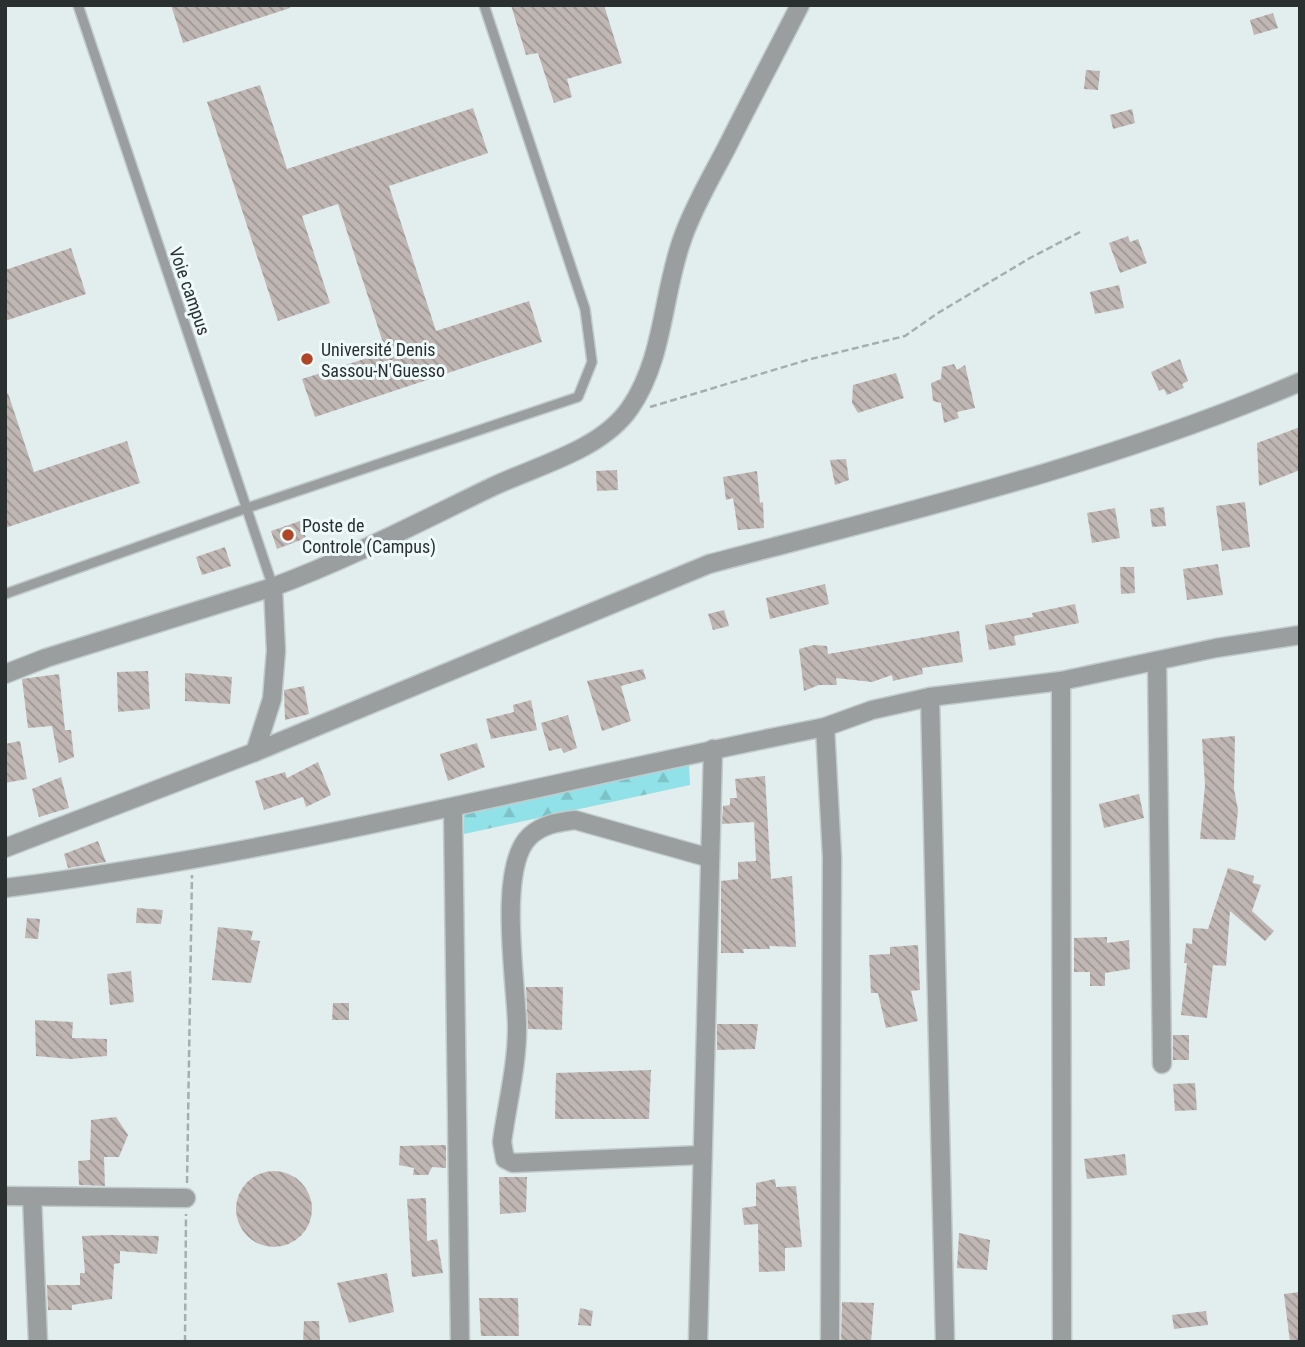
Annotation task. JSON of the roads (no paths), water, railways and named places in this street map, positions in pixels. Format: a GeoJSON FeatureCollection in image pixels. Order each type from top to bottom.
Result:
{"type":"FeatureCollection","features":[{"type":"Feature","properties":{"kind":"street"},"geometry":{"type":"LineString","coordinates":[[5,674],[46,658],[273,587],[343,561],[535,467],[571,453],[607,431],[624,415],[648,377],[662,328],[669,280],[684,234],[800,5]]}},
{"type":"Feature","properties":{"kind":"street"},"geometry":{"type":"LineString","coordinates":[[5,848],[255,752],[709,564],[1023,482],[1155,438],[1300,382]]}},
{"type":"Feature","properties":{"kind":"street"},"geometry":{"type":"LineString","coordinates":[[255,752],[272,699],[276,651],[273,587]]}},
{"type":"Feature","properties":{"kind":"street"},"geometry":{"type":"LineString","coordinates":[[5,888],[192,861],[453,809],[713,749],[825,727],[872,709],[930,697],[1062,681],[1300,635]]}},
{"type":"Feature","properties":{"kind":"street"},"geometry":{"type":"LineString","coordinates":[[1157,661],[1162,1064]]}},
{"type":"Feature","properties":{"kind":"street"},"geometry":{"type":"LineString","coordinates":[[1062,681],[1062,1342]]}},
{"type":"Feature","properties":{"kind":"street"},"geometry":{"type":"LineString","coordinates":[[930,697],[945,1342]]}},
{"type":"Feature","properties":{"kind":"street"},"geometry":{"type":"LineString","coordinates":[[825,727],[832,857],[830,1342]]}},
{"type":"Feature","properties":{"kind":"street"},"geometry":{"type":"LineString","coordinates":[[698,1342],[713,749]]}},
{"type":"Feature","properties":{"kind":"street"},"geometry":{"type":"LineString","coordinates":[[453,809],[460,1342]]}},
{"type":"Feature","properties":{"kind":"street"},"geometry":{"type":"LineString","coordinates":[[702,1155],[513,1163],[505,1159],[502,1142],[517,1028],[511,896],[516,860],[528,838],[556,822],[575,820],[710,858]]}},
{"type":"Feature","properties":{"kind":"street"},"geometry":{"type":"LineString","coordinates":[[5,1196],[186,1198]]}},
{"type":"Feature","properties":{"kind":"street"},"geometry":{"type":"LineString","coordinates":[[32,1197],[38,1342]]}},
{"type":"Feature","properties":{"kind":"lane","name":"Voie campus"},"geometry":{"type":"LineString","coordinates":[[78,5],[273,587]]}},
{"type":"Feature","properties":{"kind":"lane"},"geometry":{"type":"LineString","coordinates":[[5,594],[247,508],[578,397],[592,362],[585,309],[484,5]]}},
{"type":"Feature","properties":{"kind":"place","name":"Université Denis Sassou-N'Guesso"},"geometry":{"type":"Point","coordinates":[307,359]}},
{"type":"Feature","properties":{"kind":"place","name":"Poste de Controle (Campus)"},"geometry":{"type":"Point","coordinates":[288,535]}}]}
